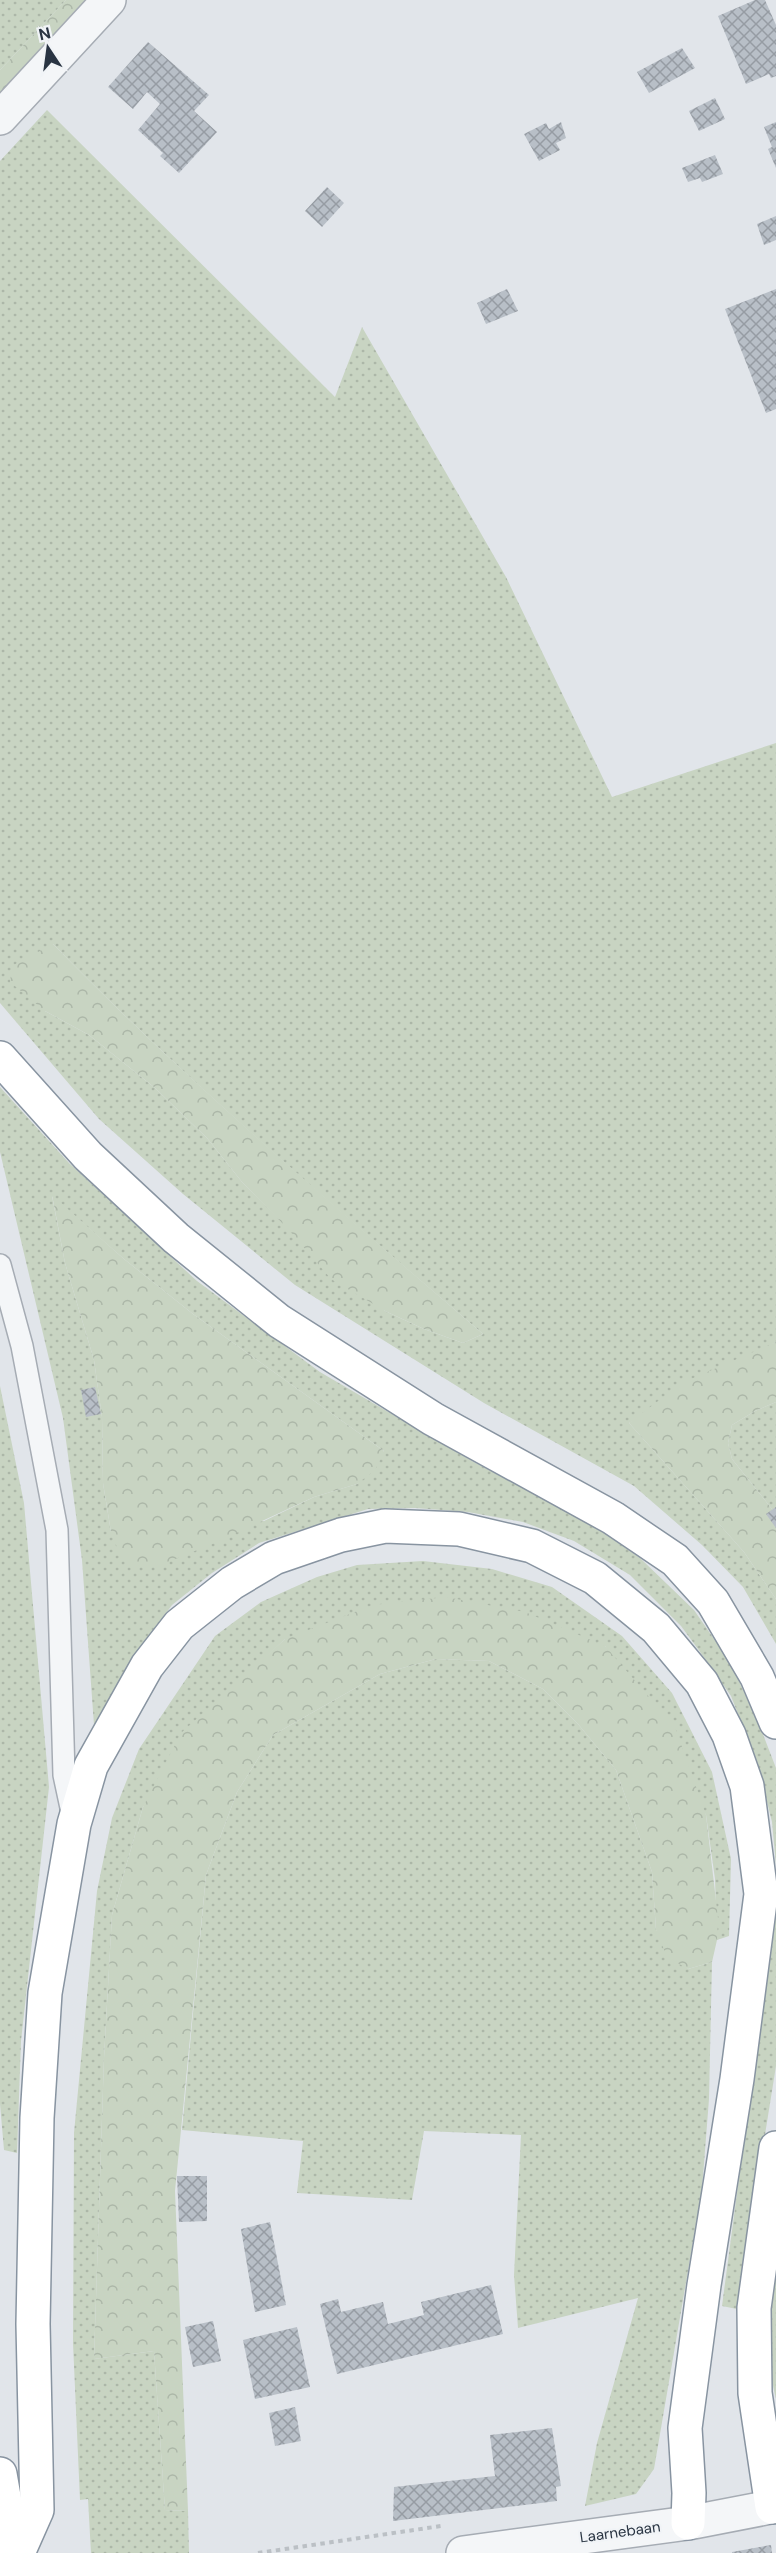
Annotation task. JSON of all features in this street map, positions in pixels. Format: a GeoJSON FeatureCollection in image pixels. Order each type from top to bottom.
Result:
{"type":"FeatureCollection","features":[{"type":"Feature","properties":{"kind":"highway"},"geometry":{"type":"LineString","coordinates":[[0,1058],[96,1164],[176,1238],[279,1321],[433,1419],[613,1518],[675,1560],[713,1602],[757,1677],[776,1722]]}},
{"type":"Feature","properties":{"kind":"highway"},"geometry":{"type":"LineString","coordinates":[[16,2553],[37,2510],[33,2324],[38,2118],[45,1993],[75,1824],[91,1766],[147,1666],[180,1625],[232,1583],[274,1558],[342,1535],[385,1526],[459,1529],[532,1546],[595,1578],[656,1628],[702,1683],[729,1735],[747,1786],[761,1894],[737,2079],[704,2284],[685,2428],[689,2493],[688,2523]]}},
{"type":"Feature","properties":{"kind":"highway"},"geometry":{"type":"LineString","coordinates":[[774,2506],[755,2393],[754,2308],[776,2148]]}},
{"type":"Feature","properties":{"kind":"highway"},"geometry":{"type":"LineString","coordinates":[[0,2474],[16,2553]]}},
{"type":"Feature","properties":{"kind":"street"},"geometry":{"type":"LineString","coordinates":[[0,118],[109,0]]}},
{"type":"Feature","properties":{"kind":"street","name":"Laarnebaan"},"geometry":{"type":"LineString","coordinates":[[463,2553],[688,2523],[774,2506]]}},
{"type":"Feature","properties":{"kind":"lane"},"geometry":{"type":"LineString","coordinates":[[0,1265],[22,1347],[57,1530],[64,1775],[75,1824]]}},
{"type":"Feature","properties":{"kind":"green space"},"geometry":{"type":"Polygon","coordinates":[[[0,0],[66,0],[0,70],[0,0]]]}},
{"type":"Feature","properties":{"kind":"green space"},"geometry":{"type":"Polygon","coordinates":[[[66,0],[92,0],[0,99],[0,70],[66,0]]]}},
{"type":"Feature","properties":{"kind":"green space"},"geometry":{"type":"Polygon","coordinates":[[[47,110],[335,397],[362,327],[506,577],[612,797],[776,743],[776,1342],[629,1423],[744,1552],[776,1599],[776,1644],[743,1587],[702,1545],[634,1486],[484,1403],[295,1285],[183,1194],[99,1119],[0,1003],[0,161],[47,110]],[[53,944],[45,1011],[89,1035],[155,1088],[207,1138],[242,1182],[288,1228],[385,1311],[424,1329],[463,1343],[483,1334],[264,1144],[156,1046],[53,944]]]}},
{"type":"Feature","properties":{"kind":"green space"},"geometry":{"type":"Polygon","coordinates":[[[53,944],[210,1095],[318,1192],[483,1334],[463,1343],[424,1329],[385,1311],[331,1279],[288,1229],[242,1182],[207,1138],[155,1088],[89,1035],[45,1011],[10,982],[12,966],[53,944]]]}},
{"type":"Feature","properties":{"kind":"green space"},"geometry":{"type":"Polygon","coordinates":[[[0,1087],[69,1163],[197,1281],[320,1372],[472,1461],[594,1526],[640,1558],[694,1610],[730,1662],[759,1724],[776,1768],[776,1865],[772,1822],[758,1765],[731,1696],[698,1649],[681,1626],[630,1575],[574,1541],[523,1522],[468,1512],[415,1508],[368,1509],[259,1543],[212,1573],[172,1605],[133,1658],[94,1725],[82,1560],[63,1418],[0,1152],[0,1087]],[[52,1196],[65,1263],[94,1360],[102,1417],[103,1483],[111,1532],[264,1521],[314,1497],[357,1484],[384,1451],[193,1314],[124,1259],[52,1196]]]}},
{"type":"Feature","properties":{"kind":"green space"},"geometry":{"type":"Polygon","coordinates":[[[52,1195],[124,1259],[193,1314],[384,1451],[375,1470],[357,1484],[314,1497],[156,1567],[134,1567],[120,1555],[111,1532],[103,1483],[102,1417],[94,1360],[65,1263],[52,1195]]]}},
{"type":"Feature","properties":{"kind":"green space"},"geometry":{"type":"Polygon","coordinates":[[[776,1342],[776,1402],[732,1425],[728,1443],[732,1459],[776,1514],[776,1599],[744,1552],[629,1423],[682,1383],[776,1342]]]}},
{"type":"Feature","properties":{"kind":"green space"},"geometry":{"type":"Polygon","coordinates":[[[0,1386],[24,1503],[49,1787],[21,2041],[17,2153],[4,2150],[0,2104],[0,1386]]]}},
{"type":"Feature","properties":{"kind":"green space"},"geometry":{"type":"Polygon","coordinates":[[[776,1402],[776,1514],[732,1459],[728,1443],[732,1425],[776,1402]]]}},
{"type":"Feature","properties":{"kind":"green space"},"geometry":{"type":"Polygon","coordinates":[[[423,1561],[492,1569],[552,1587],[622,1636],[672,1693],[712,1772],[731,1859],[729,1936],[717,1940],[715,1879],[706,1815],[605,1646],[285,1639],[242,1680],[143,1807],[112,1915],[104,2058],[94,2359],[154,2351],[165,2510],[188,2511],[189,2553],[91,2553],[88,2499],[80,2500],[73,2343],[74,2133],[97,1891],[112,1818],[139,1749],[215,1636],[261,1602],[317,1577],[357,1565],[423,1561]]]}},
{"type":"Feature","properties":{"kind":"green space"},"geometry":{"type":"Polygon","coordinates":[[[446,1597],[525,1612],[605,1646],[675,1727],[706,1815],[718,1918],[717,1940],[712,1962],[688,1969],[667,1957],[656,1930],[652,1872],[616,1770],[578,1724],[543,1689],[489,1661],[436,1659],[380,1674],[273,1735],[237,1792],[206,1875],[175,2191],[188,2511],[165,2510],[154,2351],[94,2359],[104,2058],[112,1915],[143,1807],[181,1733],[285,1639],[373,1605],[446,1597]]]}},
{"type":"Feature","properties":{"kind":"green space"},"geometry":{"type":"Polygon","coordinates":[[[436,1659],[489,1661],[543,1689],[578,1724],[616,1770],[652,1872],[656,1930],[688,1969],[712,1962],[709,2099],[702,2189],[654,2469],[636,2494],[585,2506],[597,2443],[638,2298],[518,2328],[514,2275],[521,2135],[424,2131],[412,2200],[297,2193],[303,2141],[182,2130],[206,1875],[237,1792],[273,1735],[380,1674],[436,1659]]]}},
{"type":"Feature","properties":{"kind":"green space"},"geometry":{"type":"Polygon","coordinates":[[[776,1900],[776,2066],[737,2309],[722,2306],[776,1900]]]}},
{"type":"Feature","properties":{"kind":"green space"},"geometry":{"type":"Polygon","coordinates":[[[776,2265],[776,2399],[770,2366],[769,2332],[776,2265]]]}},
{"type":"Feature","properties":{"kind":"building"},"geometry":{"type":"Polygon","coordinates":[[[755,0],[765,0],[776,25],[776,76],[771,78],[769,74],[746,84],[718,16],[755,0]]]}},
{"type":"Feature","properties":{"kind":"building"},"geometry":{"type":"Polygon","coordinates":[[[148,42],[209,95],[194,111],[217,132],[179,173],[160,156],[163,153],[138,130],[160,104],[147,92],[133,109],[108,87],[148,42]]]}},
{"type":"Feature","properties":{"kind":"building"},"geometry":{"type":"Polygon","coordinates":[[[682,48],[695,68],[649,93],[637,72],[682,48]]]}},
{"type":"Feature","properties":{"kind":"building"},"geometry":{"type":"Polygon","coordinates":[[[715,98],[725,119],[699,131],[689,111],[715,98]]]}},
{"type":"Feature","properties":{"kind":"building"},"geometry":{"type":"Polygon","coordinates":[[[561,122],[566,138],[556,143],[560,150],[539,161],[524,134],[546,123],[549,129],[561,122]]]}},
{"type":"Feature","properties":{"kind":"building"},"geometry":{"type":"Polygon","coordinates":[[[776,122],[776,168],[768,149],[772,147],[764,127],[776,122]]]}},
{"type":"Feature","properties":{"kind":"building"},"geometry":{"type":"Polygon","coordinates":[[[715,155],[723,174],[702,182],[700,178],[688,182],[682,168],[715,155]]]}},
{"type":"Feature","properties":{"kind":"building"},"geometry":{"type":"Polygon","coordinates":[[[327,187],[344,203],[322,227],[305,211],[327,187]]]}},
{"type":"Feature","properties":{"kind":"building"},"geometry":{"type":"Polygon","coordinates":[[[776,216],[776,240],[764,245],[757,224],[776,216]]]}},
{"type":"Feature","properties":{"kind":"building"},"geometry":{"type":"Polygon","coordinates":[[[507,289],[518,311],[486,324],[477,303],[507,289]]]}},
{"type":"Feature","properties":{"kind":"building"},"geometry":{"type":"Polygon","coordinates":[[[776,289],[776,409],[766,413],[725,309],[776,289]]]}},
{"type":"Feature","properties":{"kind":"building"},"geometry":{"type":"Polygon","coordinates":[[[95,1387],[101,1414],[86,1417],[81,1390],[95,1387]]]}},
{"type":"Feature","properties":{"kind":"building"},"geometry":{"type":"Polygon","coordinates":[[[776,1507],[776,1528],[766,1514],[776,1507]]]}},
{"type":"Feature","properties":{"kind":"building"},"geometry":{"type":"Polygon","coordinates":[[[177,2176],[207,2176],[207,2221],[179,2222],[177,2176]]]}},
{"type":"Feature","properties":{"kind":"building"},"geometry":{"type":"Polygon","coordinates":[[[270,2222],[286,2305],[255,2312],[241,2229],[270,2222]]]}},
{"type":"Feature","properties":{"kind":"building"},"geometry":{"type":"Polygon","coordinates":[[[491,2285],[503,2334],[337,2374],[320,2304],[338,2299],[341,2312],[383,2302],[388,2324],[424,2315],[421,2302],[491,2285]]]}},
{"type":"Feature","properties":{"kind":"building"},"geometry":{"type":"Polygon","coordinates":[[[213,2321],[221,2361],[193,2367],[185,2327],[213,2321]]]}},
{"type":"Feature","properties":{"kind":"building"},"geometry":{"type":"Polygon","coordinates":[[[297,2327],[310,2387],[255,2399],[243,2340],[297,2327]]]}},
{"type":"Feature","properties":{"kind":"building"},"geometry":{"type":"Polygon","coordinates":[[[295,2407],[301,2441],[275,2446],[269,2413],[295,2407]]]}},
{"type":"Feature","properties":{"kind":"building"},"geometry":{"type":"Polygon","coordinates":[[[552,2428],[561,2486],[556,2487],[557,2501],[393,2521],[394,2487],[495,2476],[490,2435],[552,2428]]]}},
{"type":"Feature","properties":{"kind":"building"},"geometry":{"type":"Polygon","coordinates":[[[771,2545],[772,2553],[732,2553],[732,2552],[771,2545]]]}}]}
